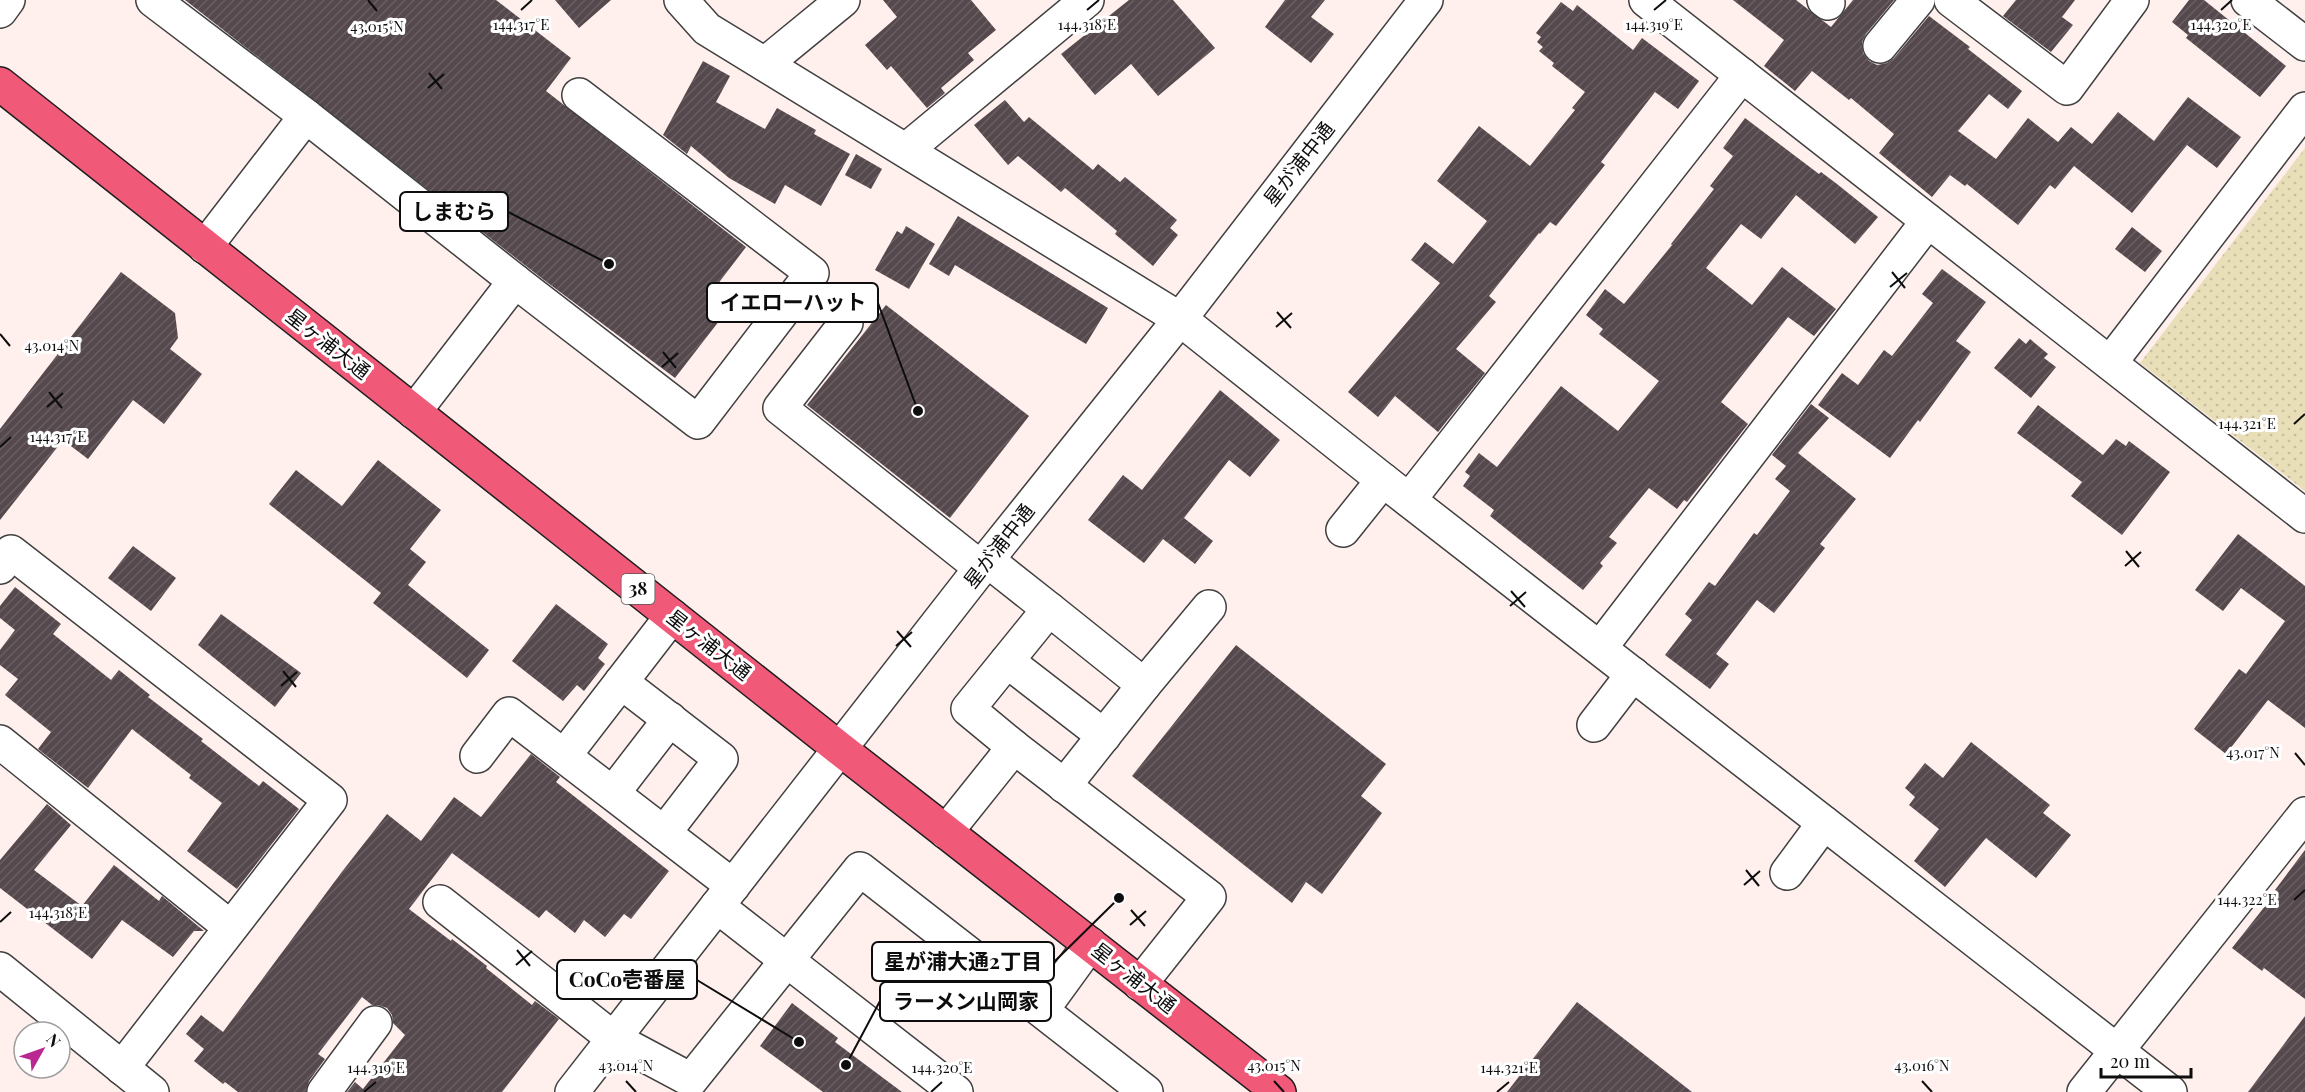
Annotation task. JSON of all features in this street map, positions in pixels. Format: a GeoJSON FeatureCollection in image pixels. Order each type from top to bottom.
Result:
{"type":"FeatureCollection","features":[{"type":"Feature","properties":{"kind":"highway","name":"星ヶ浦大通"},"geometry":{"type":"LineString","coordinates":[[0,84],[840,749],[1279,1092]]}},
{"type":"Feature","properties":{"kind":"street"},"geometry":{"type":"LineString","coordinates":[[0,11],[8,0]]}},
{"type":"Feature","properties":{"kind":"street"},"geometry":{"type":"LineString","coordinates":[[153,0],[306,116],[698,422],[812,273],[579,95]]}},
{"type":"Feature","properties":{"kind":"street"},"geometry":{"type":"LineString","coordinates":[[681,0],[707,29],[1180,319],[1383,480],[2170,1092]]}},
{"type":"Feature","properties":{"kind":"street"},"geometry":{"type":"LineString","coordinates":[[765,64],[843,0]]}},
{"type":"Feature","properties":{"kind":"street"},"geometry":{"type":"LineString","coordinates":[[906,150],[1087,0]]}},
{"type":"Feature","properties":{"kind":"street","name":"星が浦中通"},"geometry":{"type":"LineString","coordinates":[[572,1092],[984,564],[1180,319],[1426,0]]}},
{"type":"Feature","properties":{"kind":"street"},"geometry":{"type":"LineString","coordinates":[[1646,0],[2305,516]]}},
{"type":"Feature","properties":{"kind":"street"},"geometry":{"type":"LineString","coordinates":[[1880,46],[1918,0]]}},
{"type":"Feature","properties":{"kind":"street"},"geometry":{"type":"LineString","coordinates":[[1951,0],[2067,88],[2132,0]]}},
{"type":"Feature","properties":{"kind":"street"},"geometry":{"type":"LineString","coordinates":[[2248,0],[2305,45]]}},
{"type":"Feature","properties":{"kind":"street"},"geometry":{"type":"LineString","coordinates":[[1409,500],[1742,75]]}},
{"type":"Feature","properties":{"kind":"street"},"geometry":{"type":"LineString","coordinates":[[206,247],[306,116]]}},
{"type":"Feature","properties":{"kind":"street"},"geometry":{"type":"LineString","coordinates":[[2110,363],[2303,116]]}},
{"type":"Feature","properties":{"kind":"street"},"geometry":{"type":"LineString","coordinates":[[1600,648],[1928,221]]}},
{"type":"Feature","properties":{"kind":"street"},"geometry":{"type":"LineString","coordinates":[[414,412],[515,281]]}},
{"type":"Feature","properties":{"kind":"street"},"geometry":{"type":"LineString","coordinates":[[846,323],[780,408],[984,564],[1049,609],[1144,685]]}},
{"type":"Feature","properties":{"kind":"street"},"geometry":{"type":"LineString","coordinates":[[1343,530],[1383,480]]}},
{"type":"Feature","properties":{"kind":"street"},"geometry":{"type":"LineString","coordinates":[[0,567],[11,552],[330,800],[122,1068]]}},
{"type":"Feature","properties":{"kind":"street"},"geometry":{"type":"LineString","coordinates":[[1064,786],[1209,607]]}},
{"type":"Feature","properties":{"kind":"street"},"geometry":{"type":"LineString","coordinates":[[1049,609],[968,709],[1209,897],[1140,984]]}},
{"type":"Feature","properties":{"kind":"street"},"geometry":{"type":"LineString","coordinates":[[564,756],[672,616]]}},
{"type":"Feature","properties":{"kind":"street"},"geometry":{"type":"LineString","coordinates":[[1007,661],[1104,736]]}},
{"type":"Feature","properties":{"kind":"street"},"geometry":{"type":"LineString","coordinates":[[1594,725],[1633,674]]}},
{"type":"Feature","properties":{"kind":"street"},"geometry":{"type":"LineString","coordinates":[[621,682],[721,759],[664,833]]}},
{"type":"Feature","properties":{"kind":"street"},"geometry":{"type":"LineString","coordinates":[[477,756],[509,714],[664,833],[786,959],[956,1092]]}},
{"type":"Feature","properties":{"kind":"street"},"geometry":{"type":"LineString","coordinates":[[613,794],[670,719]]}},
{"type":"Feature","properties":{"kind":"street"},"geometry":{"type":"LineString","coordinates":[[0,742],[230,927]]}},
{"type":"Feature","properties":{"kind":"street"},"geometry":{"type":"LineString","coordinates":[[946,832],[1014,747]]}},
{"type":"Feature","properties":{"kind":"street"},"geometry":{"type":"LineString","coordinates":[[2084,1092],[2305,814]]}},
{"type":"Feature","properties":{"kind":"street"},"geometry":{"type":"LineString","coordinates":[[1787,873],[1824,823]]}},
{"type":"Feature","properties":{"kind":"street"},"geometry":{"type":"LineString","coordinates":[[441,902],[614,1039],[691,1080],[861,868],[1146,1092]]}},
{"type":"Feature","properties":{"kind":"street"},"geometry":{"type":"LineString","coordinates":[[1042,1010],[1090,944]]}},
{"type":"Feature","properties":{"kind":"street"},"geometry":{"type":"LineString","coordinates":[[0,969],[152,1092]]}},
{"type":"Feature","properties":{"kind":"street"},"geometry":{"type":"LineString","coordinates":[[324,1092],[375,1023]]}},
{"type":"Feature","properties":{"kind":"shaded area"},"geometry":{"type":"Polygon","coordinates":[[[2305,148],[2305,491],[2140,363],[2305,148]]]}},
{"type":"Feature","properties":{"kind":"building"},"geometry":{"type":"Polygon","coordinates":[[[185,0],[496,0],[571,58],[546,91],[746,247],[714,289],[733,303],[675,378],[544,280],[185,0]]]}},
{"type":"Feature","properties":{"kind":"building"},"geometry":{"type":"Polygon","coordinates":[[[555,0],[611,0],[579,28],[555,0]]]}},
{"type":"Feature","properties":{"kind":"building"},"geometry":{"type":"Polygon","coordinates":[[[883,0],[971,0],[996,30],[968,53],[974,60],[941,88],[945,93],[927,108],[891,66],[887,70],[865,45],[897,17],[883,0]]]}},
{"type":"Feature","properties":{"kind":"building"},"geometry":{"type":"Polygon","coordinates":[[[1129,0],[1173,0],[1215,48],[1158,96],[1131,64],[1095,95],[1061,54],[1129,0]]]}},
{"type":"Feature","properties":{"kind":"building"},"geometry":{"type":"Polygon","coordinates":[[[1285,0],[1325,0],[1311,17],[1334,34],[1311,63],[1265,27],[1285,0]]]}},
{"type":"Feature","properties":{"kind":"building"},"geometry":{"type":"Polygon","coordinates":[[[1733,0],[1796,0],[1831,27],[1853,0],[1894,0],[1862,42],[1863,53],[1869,61],[1877,65],[1887,63],[1894,58],[1929,16],[2022,91],[2008,109],[1989,94],[1958,131],[1996,159],[2028,118],[2058,142],[2071,127],[2092,144],[2118,112],[2154,141],[2188,97],[2241,137],[2217,168],[2187,145],[2132,213],[2074,166],[2055,189],[2050,185],[2018,225],[1967,184],[1965,186],[1950,175],[1932,197],[1879,153],[1894,134],[1851,98],[1849,100],[1812,71],[1795,91],[1764,66],[1784,40],[1733,0]]]}},
{"type":"Feature","properties":{"kind":"building"},"geometry":{"type":"Polygon","coordinates":[[[2016,0],[2075,0],[2062,17],[2073,25],[2051,52],[2003,16],[2016,0]]]}},
{"type":"Feature","properties":{"kind":"building"},"geometry":{"type":"Polygon","coordinates":[[[2189,0],[2204,0],[2286,66],[2260,97],[2186,38],[2188,35],[2172,22],[2189,0]]]}},
{"type":"Feature","properties":{"kind":"building"},"geometry":{"type":"Polygon","coordinates":[[[1561,2],[1573,11],[1577,5],[1633,50],[1642,38],[1699,81],[1678,109],[1655,92],[1601,162],[1605,165],[1556,226],[1550,222],[1539,233],[1489,296],[1496,302],[1456,349],[1485,373],[1438,432],[1395,396],[1378,417],[1348,392],[1440,283],[1411,260],[1425,242],[1453,264],[1487,221],[1437,181],[1479,126],[1530,166],[1575,110],[1572,108],[1585,92],[1552,66],[1554,63],[1539,51],[1543,47],[1537,42],[1541,37],[1536,33],[1561,2]]]}},
{"type":"Feature","properties":{"kind":"building"},"geometry":{"type":"Polygon","coordinates":[[[703,61],[730,76],[716,102],[765,129],[777,108],[816,130],[814,134],[850,154],[821,206],[785,185],[775,204],[729,178],[691,146],[687,154],[663,135],[703,61]]]}},
{"type":"Feature","properties":{"kind":"building"},"geometry":{"type":"Polygon","coordinates":[[[1005,100],[1024,122],[1029,117],[1093,170],[1098,164],[1120,182],[1125,177],[1177,220],[1170,228],[1178,235],[1153,266],[1115,234],[1117,231],[1065,188],[1061,192],[1018,156],[1008,165],[974,125],[1005,100]]]}},
{"type":"Feature","properties":{"kind":"building"},"geometry":{"type":"Polygon","coordinates":[[[1745,118],[1819,174],[1821,172],[1878,217],[1855,244],[1796,195],[1761,239],[1741,224],[1706,268],[1752,305],[1782,267],[1836,309],[1814,336],[1788,317],[1721,402],[1748,424],[1687,502],[1684,500],[1677,509],[1649,488],[1609,537],[1617,543],[1600,563],[1603,566],[1583,590],[1490,516],[1494,510],[1463,486],[1470,476],[1465,472],[1479,453],[1497,467],[1561,386],[1618,431],[1659,381],[1599,334],[1603,329],[1586,315],[1605,289],[1624,304],[1672,245],[1714,189],[1710,186],[1733,156],[1723,148],[1745,118]]]}},
{"type":"Feature","properties":{"kind":"building"},"geometry":{"type":"Polygon","coordinates":[[[856,154],[882,169],[871,189],[845,175],[856,154]]]}},
{"type":"Feature","properties":{"kind":"building"},"geometry":{"type":"Polygon","coordinates":[[[958,216],[1108,308],[1086,344],[955,265],[949,276],[929,264],[958,216]]]}},
{"type":"Feature","properties":{"kind":"building"},"geometry":{"type":"Polygon","coordinates":[[[906,226],[935,244],[909,289],[875,270],[897,231],[902,234],[906,226]]]}},
{"type":"Feature","properties":{"kind":"building"},"geometry":{"type":"Polygon","coordinates":[[[2132,227],[2162,251],[2145,272],[2115,249],[2132,227]]]}},
{"type":"Feature","properties":{"kind":"building"},"geometry":{"type":"Polygon","coordinates":[[[1942,269],[1986,302],[1956,341],[1971,352],[1920,422],[1918,420],[1890,458],[1818,405],[1842,373],[1858,385],[1884,350],[1892,356],[1933,303],[1922,294],[1942,269]]]}},
{"type":"Feature","properties":{"kind":"building"},"geometry":{"type":"Polygon","coordinates":[[[121,272],[175,313],[178,338],[170,349],[202,374],[164,424],[133,400],[88,459],[63,440],[0,520],[0,429],[121,272]]]}},
{"type":"Feature","properties":{"kind":"building"},"geometry":{"type":"Polygon","coordinates":[[[886,305],[1029,416],[950,518],[807,405],[886,305]]]}},
{"type":"Feature","properties":{"kind":"building"},"geometry":{"type":"Polygon","coordinates":[[[2019,338],[2026,344],[2030,339],[2048,354],[2044,358],[2056,367],[2031,398],[1994,368],[2019,338]]]}},
{"type":"Feature","properties":{"kind":"building"},"geometry":{"type":"Polygon","coordinates":[[[1220,390],[1280,440],[1250,477],[1229,460],[1184,518],[1213,541],[1195,564],[1163,539],[1144,563],[1088,520],[1123,475],[1142,490],[1220,390]]]}},
{"type":"Feature","properties":{"kind":"building"},"geometry":{"type":"Polygon","coordinates":[[[1811,404],[1829,418],[1798,453],[1856,499],[1820,544],[1825,548],[1774,613],[1757,600],[1716,654],[1729,664],[1710,689],[1665,655],[1692,620],[1685,614],[1709,582],[1715,586],[1754,533],[1757,535],[1790,491],[1775,479],[1786,466],[1772,455],[1811,404]]]}},
{"type":"Feature","properties":{"kind":"building"},"geometry":{"type":"Polygon","coordinates":[[[2038,405],[2103,455],[2116,439],[2126,446],[2129,441],[2170,472],[2122,535],[2071,496],[2082,482],[2017,433],[2038,405]]]}},
{"type":"Feature","properties":{"kind":"building"},"geometry":{"type":"Polygon","coordinates":[[[378,460],[441,510],[410,549],[426,562],[408,585],[489,650],[467,678],[373,603],[381,593],[269,504],[296,470],[342,506],[378,460]]]}},
{"type":"Feature","properties":{"kind":"building"},"geometry":{"type":"Polygon","coordinates":[[[2238,534],[2305,586],[2305,728],[2268,700],[2226,754],[2194,729],[2239,669],[2246,674],[2285,621],[2241,588],[2223,611],[2195,590],[2238,534]]]}},
{"type":"Feature","properties":{"kind":"building"},"geometry":{"type":"Polygon","coordinates":[[[133,546],[176,578],[151,611],[108,578],[133,546]]]}},
{"type":"Feature","properties":{"kind":"building"},"geometry":{"type":"Polygon","coordinates":[[[15,587],[61,624],[53,634],[111,680],[119,670],[150,695],[148,697],[203,739],[201,741],[259,786],[263,781],[299,809],[237,889],[187,851],[222,803],[189,778],[191,775],[132,729],[88,788],[38,749],[51,732],[5,695],[18,679],[0,665],[0,650],[15,630],[0,618],[0,606],[15,587]]]}},
{"type":"Feature","properties":{"kind":"building"},"geometry":{"type":"Polygon","coordinates":[[[556,604],[608,644],[598,658],[605,664],[584,691],[577,685],[563,701],[512,661],[556,604]]]}},
{"type":"Feature","properties":{"kind":"building"},"geometry":{"type":"Polygon","coordinates":[[[221,614],[301,673],[275,707],[198,645],[221,614]]]}},
{"type":"Feature","properties":{"kind":"building"},"geometry":{"type":"Polygon","coordinates":[[[1236,645],[1386,764],[1361,796],[1382,813],[1322,894],[1306,882],[1292,903],[1132,776],[1236,645]]]}},
{"type":"Feature","properties":{"kind":"building"},"geometry":{"type":"Polygon","coordinates":[[[1971,742],[2050,805],[2043,813],[2071,835],[2036,878],[1986,838],[1945,887],[1914,861],[1939,829],[1909,805],[1915,797],[1905,788],[1925,763],[1943,778],[1971,742]]]}},
{"type":"Feature","properties":{"kind":"building"},"geometry":{"type":"Polygon","coordinates":[[[531,754],[560,777],[556,782],[669,871],[631,919],[624,914],[605,937],[584,920],[575,933],[546,910],[539,918],[452,853],[409,909],[487,966],[486,968],[532,1005],[535,1001],[559,1019],[502,1092],[347,1092],[355,1082],[363,1089],[405,1035],[393,1023],[392,1015],[387,1008],[372,1005],[362,997],[318,1054],[325,1059],[309,1081],[306,1092],[238,1092],[225,1082],[223,1084],[194,1061],[204,1049],[186,1034],[201,1015],[223,1032],[387,814],[421,841],[454,797],[481,817],[531,754]]]}},
{"type":"Feature","properties":{"kind":"building"},"geometry":{"type":"Polygon","coordinates":[[[47,804],[71,825],[34,870],[82,906],[114,865],[159,901],[162,896],[204,931],[194,931],[173,957],[122,920],[92,959],[0,888],[0,860],[47,804]]]}},
{"type":"Feature","properties":{"kind":"building"},"geometry":{"type":"Polygon","coordinates":[[[2305,850],[2305,999],[2264,968],[2262,971],[2232,948],[2277,891],[2275,890],[2305,850]]]}},
{"type":"Feature","properties":{"kind":"building"},"geometry":{"type":"Polygon","coordinates":[[[1577,1002],[1692,1092],[1507,1092],[1577,1002]]]}},
{"type":"Feature","properties":{"kind":"building"},"geometry":{"type":"Polygon","coordinates":[[[792,1003],[838,1038],[835,1042],[902,1092],[823,1092],[760,1046],[792,1003]]]}},
{"type":"Feature","properties":{"kind":"building"},"geometry":{"type":"Polygon","coordinates":[[[2305,1016],[2305,1092],[2248,1092],[2305,1016]]]}},
{"type":"Feature","properties":{"kind":"place","name":"しまむら"},"geometry":{"type":"Point","coordinates":[609,264]}},
{"type":"Feature","properties":{"kind":"place","name":"イエローハット"},"geometry":{"type":"Point","coordinates":[918,411]}},
{"type":"Feature","properties":{"kind":"place","name":"星が浦大通2丁目"},"geometry":{"type":"Point","coordinates":[1119,898]}},
{"type":"Feature","properties":{"kind":"place","name":"CoCo壱番屋"},"geometry":{"type":"Point","coordinates":[799,1042]}},
{"type":"Feature","properties":{"kind":"place","name":"ラーメン山岡家"},"geometry":{"type":"Point","coordinates":[846,1065]}}]}
